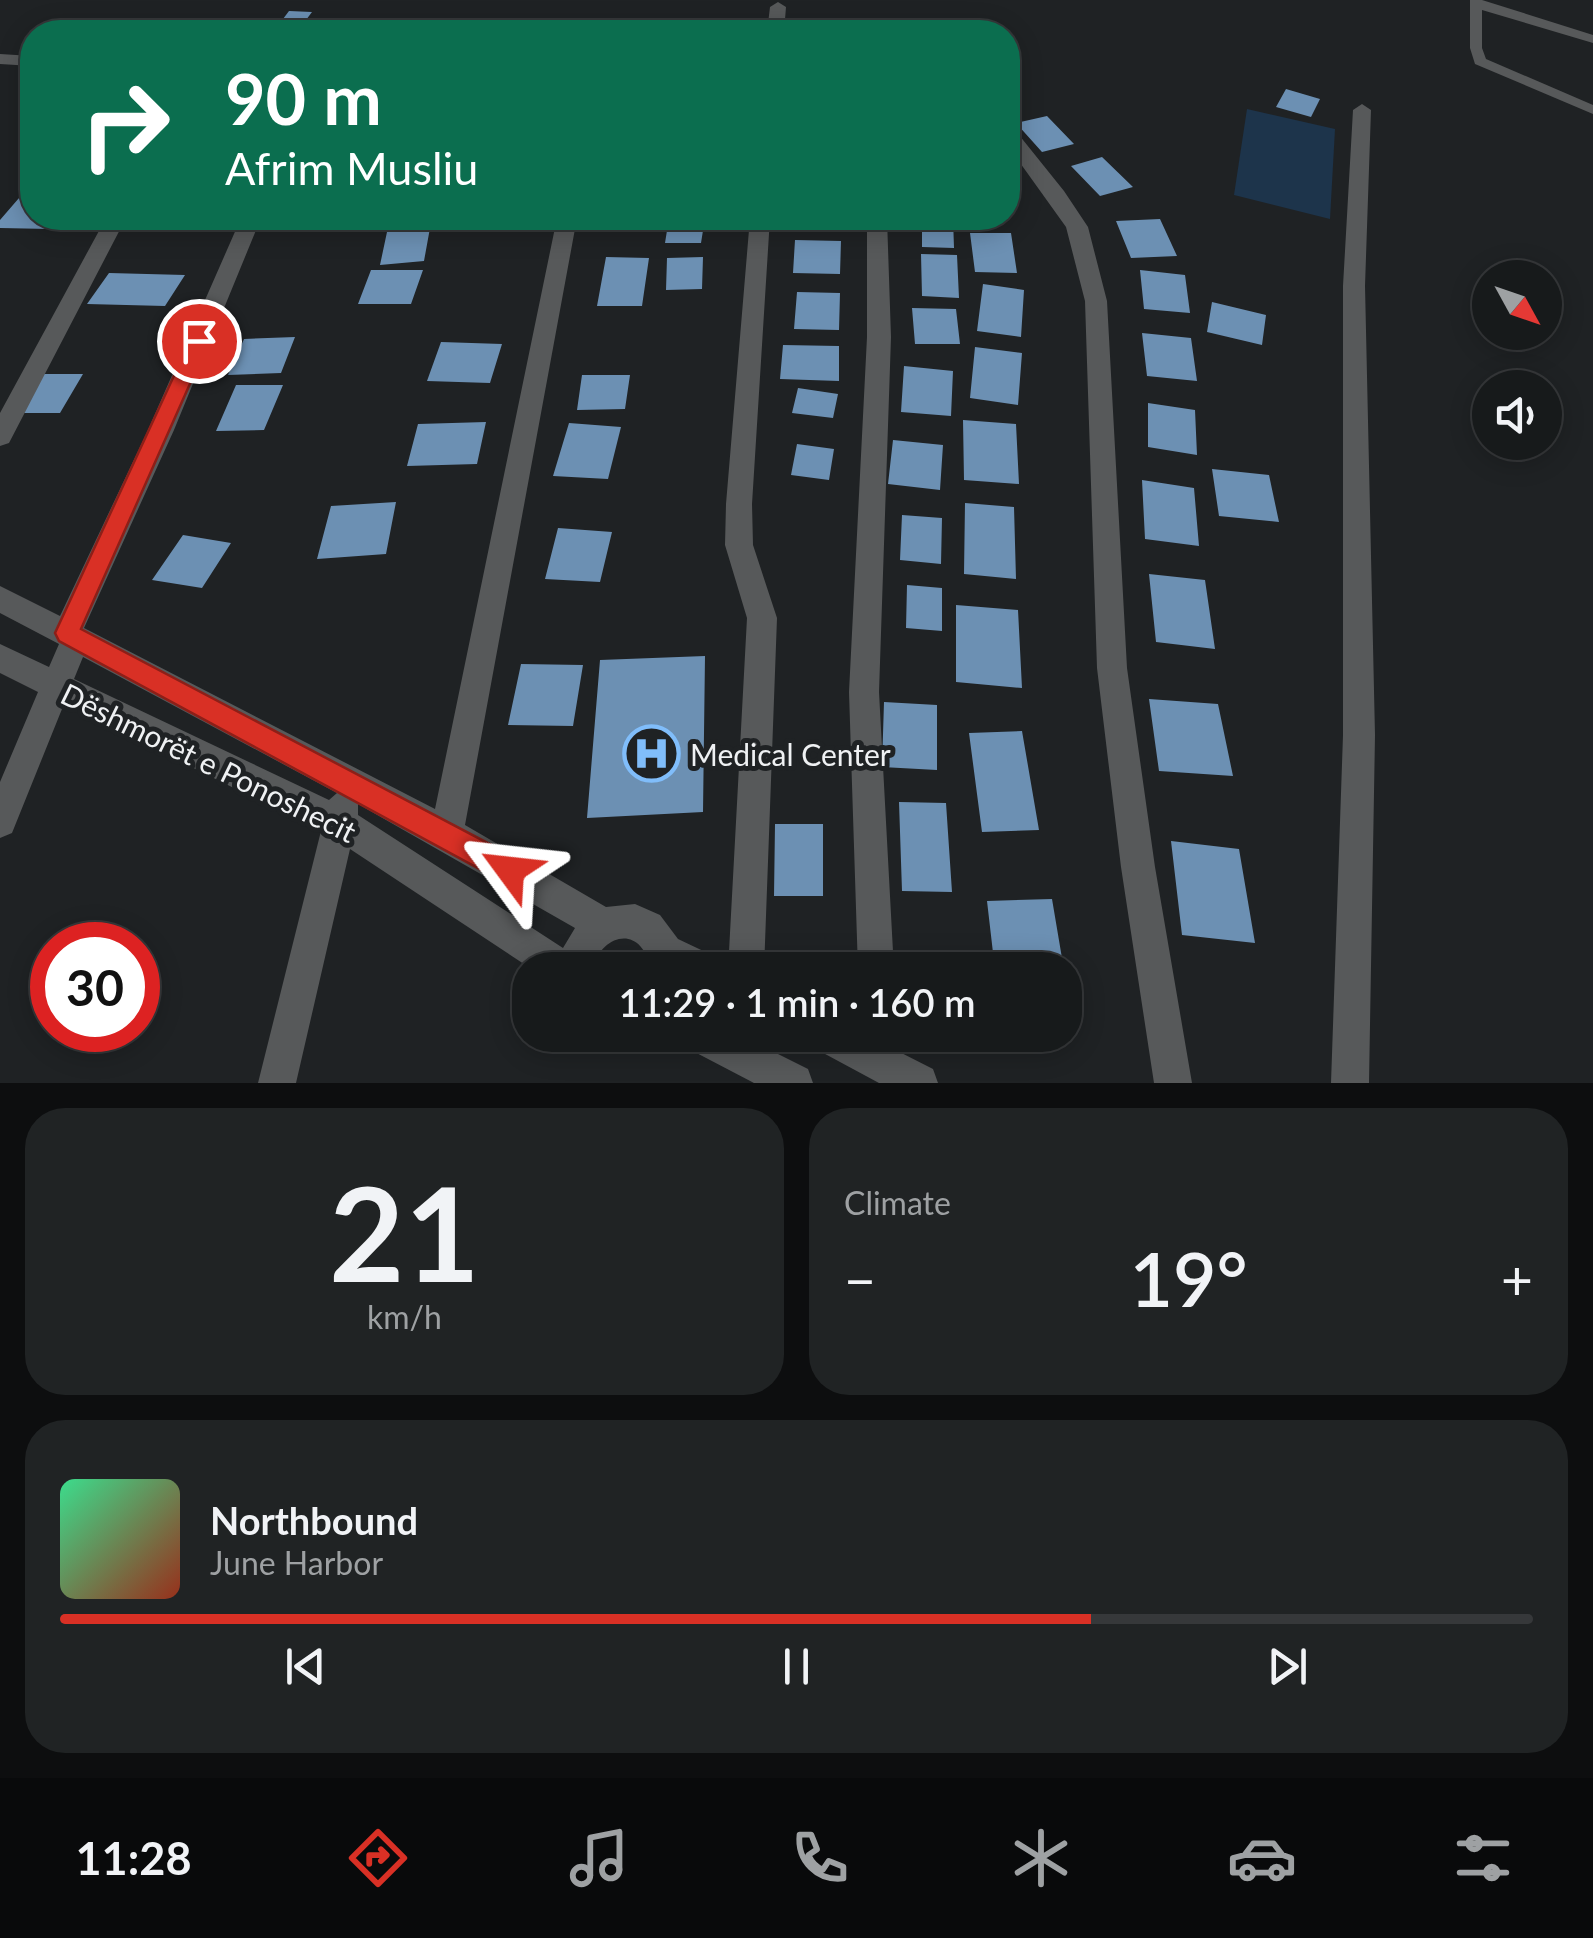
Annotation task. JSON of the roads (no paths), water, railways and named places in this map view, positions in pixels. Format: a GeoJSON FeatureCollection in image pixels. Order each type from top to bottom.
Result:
{"type":"FeatureCollection","features":[{"type":"Feature","properties":{"kind":"street"},"geometry":{"type":"LineString","coordinates":[[776,20],[778,7]]}},
{"type":"Feature","properties":{"kind":"street"},"geometry":{"type":"LineString","coordinates":[[1350,1083],[1359,735],[1354,286],[1362,110]]}},
{"type":"Feature","properties":{"kind":"street"},"geometry":{"type":"LineString","coordinates":[[1020,149],[1058,195],[1077,227],[1096,302],[1112,668],[1138,867],[1174,1083]]}},
{"type":"Feature","properties":{"kind":"street"},"geometry":{"type":"LineString","coordinates":[[0,436],[110,230]]}},
{"type":"Feature","properties":{"kind":"street"},"geometry":{"type":"LineString","coordinates":[[0,820],[56,688],[72,636],[246,230]]}},
{"type":"Feature","properties":{"kind":"street"},"geometry":{"type":"LineString","coordinates":[[447,833],[564,230]]}},
{"type":"Feature","properties":{"kind":"street"},"geometry":{"type":"LineString","coordinates":[[747,952],[762,618],[739,545],[739,504],[759,230]]}},
{"type":"Feature","properties":{"kind":"street"},"geometry":{"type":"LineString","coordinates":[[875,952],[864,692],[879,337],[877,230]]}},
{"type":"Feature","properties":{"kind":"street","name":"Dëshmorët e Ponoshecit"},"geometry":{"type":"LineString","coordinates":[[0,600],[447,833],[604,925],[630,919],[654,930],[664,952]]}},
{"type":"Feature","properties":{"kind":"street","name":"Dëshmorët e Ponoshecit"},"geometry":{"type":"LineString","coordinates":[[0,658],[339,822],[537,952]]}},
{"type":"Feature","properties":{"kind":"street"},"geometry":{"type":"LineString","coordinates":[[180,746],[208,707]]}},
{"type":"Feature","properties":{"kind":"street"},"geometry":{"type":"LineString","coordinates":[[277,1083],[349,782]]}},
{"type":"Feature","properties":{"kind":"street"},"geometry":{"type":"LineString","coordinates":[[580,952],[604,925]]}},
{"type":"Feature","properties":{"kind":"street"},"geometry":{"type":"LineString","coordinates":[[733,1052],[794,1083]]}},
{"type":"Feature","properties":{"kind":"street"},"geometry":{"type":"LineString","coordinates":[[881,1052],[919,1083]]}},
{"type":"Feature","properties":{"kind":"lane"},"geometry":{"type":"LineString","coordinates":[[1593,39],[1476,2],[1476,48],[1480,61],[1593,110]]}},
{"type":"Feature","properties":{"kind":"place","name":"Medical Center"},"geometry":{"type":"Point","coordinates":[651,754]}}]}
